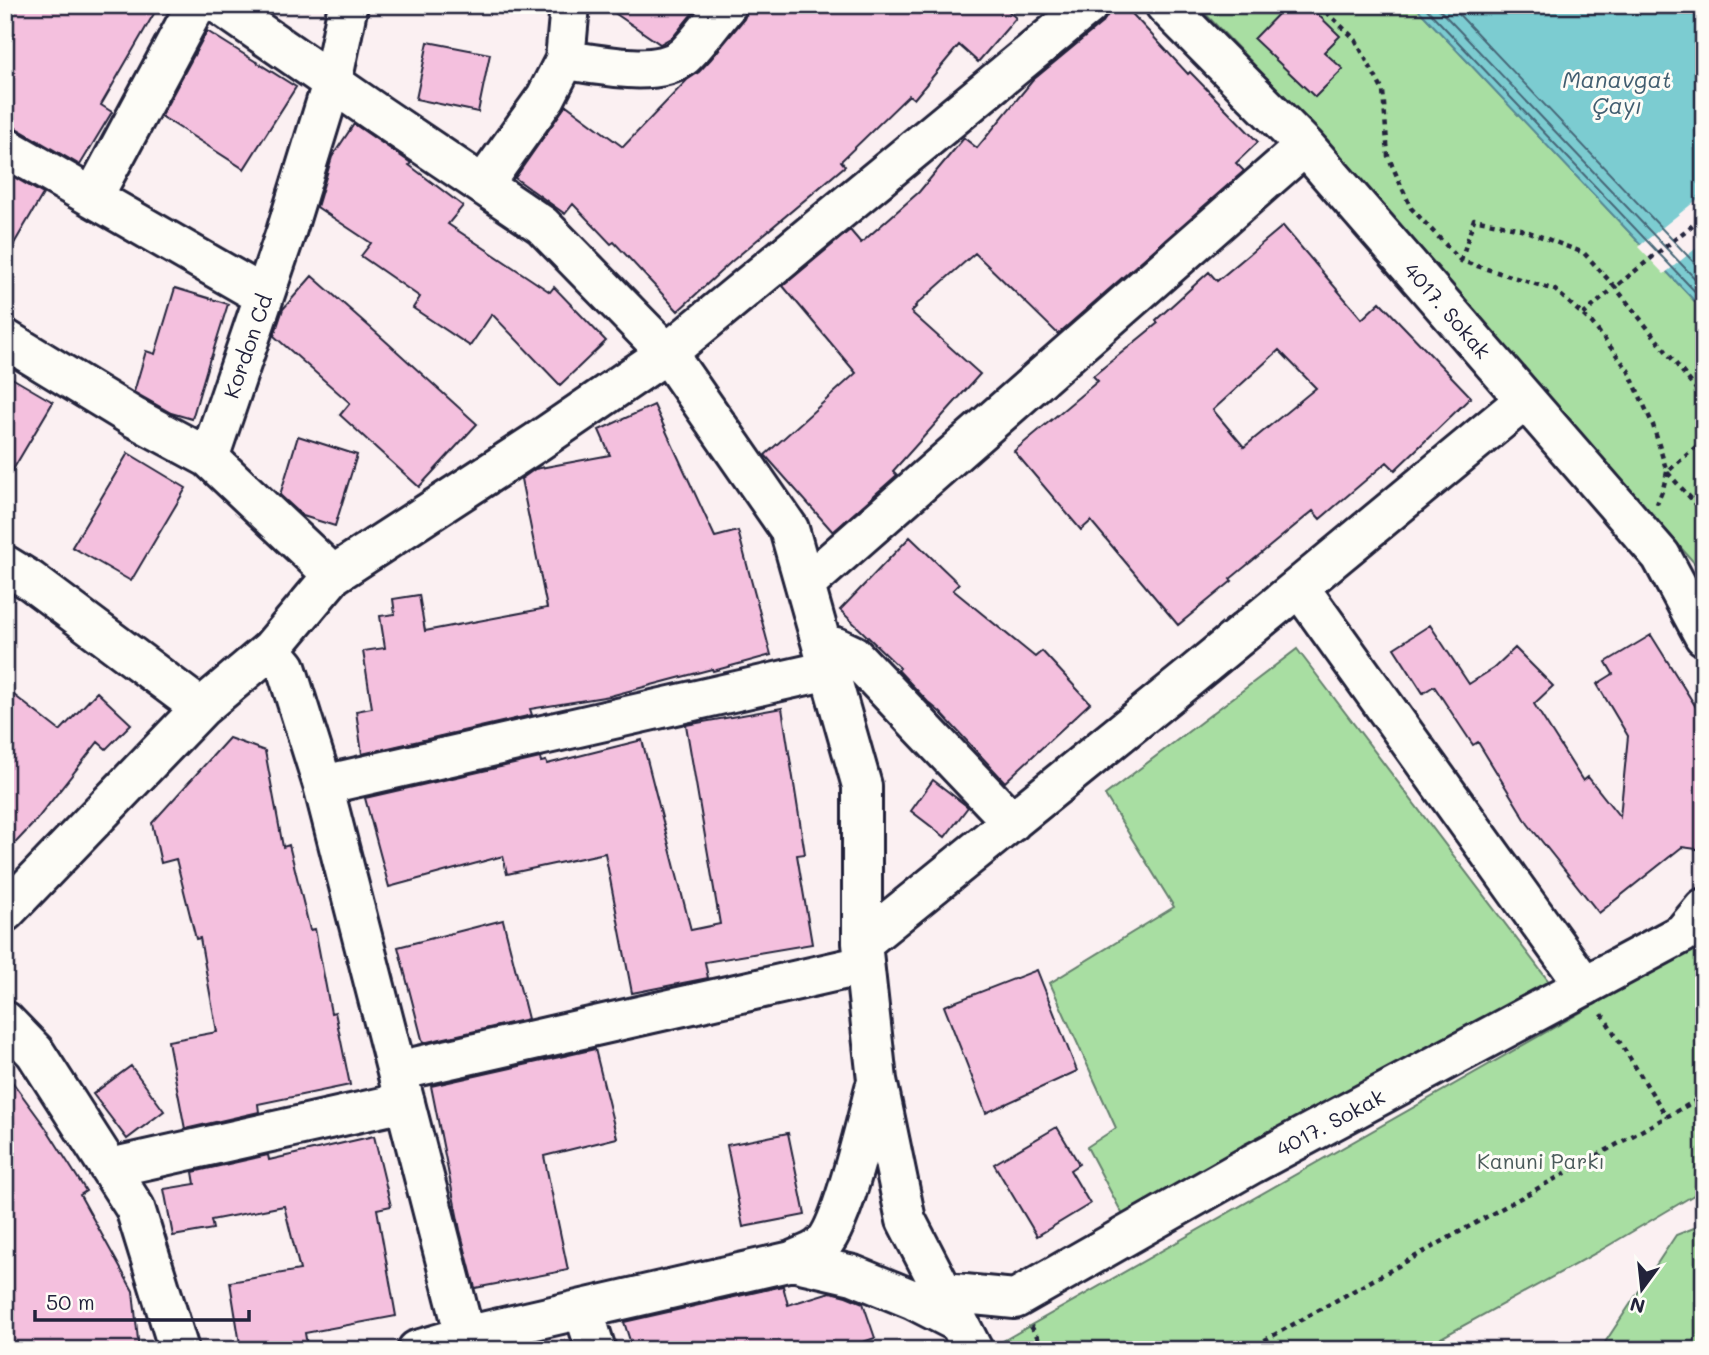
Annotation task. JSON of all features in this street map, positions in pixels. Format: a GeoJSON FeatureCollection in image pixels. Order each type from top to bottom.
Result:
{"type":"FeatureCollection","features":[{"type":"Feature","properties":{"kind":"street"},"geometry":{"type":"LineString","coordinates":[[93,197],[196,5]]}},
{"type":"Feature","properties":{"kind":"street"},"geometry":{"type":"LineString","coordinates":[[220,5],[542,225],[667,353],[789,529],[862,786],[863,954],[877,1080],[906,1220],[959,1322]]}},
{"type":"Feature","properties":{"kind":"street","name":"Kordon Cd"},"geometry":{"type":"LineString","coordinates":[[209,458],[286,232],[332,83],[348,5]]}},
{"type":"Feature","properties":{"kind":"street"},"geometry":{"type":"LineString","coordinates":[[483,185],[546,97],[565,60],[570,5]]}},
{"type":"Feature","properties":{"kind":"street"},"geometry":{"type":"LineString","coordinates":[[565,60],[639,69],[670,64],[684,56],[727,5]]}},
{"type":"Feature","properties":{"kind":"street"},"geometry":{"type":"LineString","coordinates":[[5,912],[201,708],[271,649],[333,575],[537,442],[667,353],[1089,5]]}},
{"type":"Feature","properties":{"kind":"street","name":"4017. Sokak"},"geometry":{"type":"LineString","coordinates":[[1165,5],[1305,146],[1661,556],[1704,636]]}},
{"type":"Feature","properties":{"kind":"street"},"geometry":{"type":"LineString","coordinates":[[805,584],[1305,146]]}},
{"type":"Feature","properties":{"kind":"street"},"geometry":{"type":"LineString","coordinates":[[5,147],[264,296]]}},
{"type":"Feature","properties":{"kind":"street"},"geometry":{"type":"LineString","coordinates":[[5,339],[133,417],[209,458],[333,575]]}},
{"type":"Feature","properties":{"kind":"street"},"geometry":{"type":"LineString","coordinates":[[110,1168],[863,954],[1012,822],[1525,400]]}},
{"type":"Feature","properties":{"kind":"street"},"geometry":{"type":"LineString","coordinates":[[5,565],[201,708]]}},
{"type":"Feature","properties":{"kind":"street"},"geometry":{"type":"LineString","coordinates":[[1299,587],[1585,986]]}},
{"type":"Feature","properties":{"kind":"street"},"geometry":{"type":"LineString","coordinates":[[323,785],[825,657],[836,648],[853,655],[1012,822]]}},
{"type":"Feature","properties":{"kind":"street"},"geometry":{"type":"LineString","coordinates":[[271,649],[286,667],[323,785],[465,1336]]}},
{"type":"Feature","properties":{"kind":"street","name":"4017. Sokak"},"geometry":{"type":"LineString","coordinates":[[959,1322],[1015,1299],[1252,1164],[1683,933],[1704,908]]}},
{"type":"Feature","properties":{"kind":"street"},"geometry":{"type":"LineString","coordinates":[[5,1021],[36,1052],[135,1208],[179,1350]]}},
{"type":"Feature","properties":{"kind":"street"},"geometry":{"type":"LineString","coordinates":[[422,1349],[465,1336],[792,1261],[822,1246],[835,1224],[851,1176],[877,1080]]}},
{"type":"Feature","properties":{"kind":"street"},"geometry":{"type":"LineString","coordinates":[[792,1261],[853,1275],[959,1322]]}},
{"type":"Feature","properties":{"kind":"street"},"geometry":{"type":"LineString","coordinates":[[583,1309],[596,1350]]}},
{"type":"Feature","properties":{"kind":"path"},"geometry":{"type":"LineString","coordinates":[[1319,5],[1355,39],[1383,91],[1388,156],[1411,208],[1461,261],[1555,290],[1592,323],[1628,370],[1653,425],[1667,472],[1704,513]]}},
{"type":"Feature","properties":{"kind":"path"},"geometry":{"type":"LineString","coordinates":[[1583,315],[1704,216]]}},
{"type":"Feature","properties":{"kind":"path"},"geometry":{"type":"LineString","coordinates":[[1461,261],[1474,219],[1521,229],[1584,253],[1615,287],[1704,399]]}},
{"type":"Feature","properties":{"kind":"path"},"geometry":{"type":"LineString","coordinates":[[1643,535],[1663,489],[1667,472],[1704,440]]}},
{"type":"Feature","properties":{"kind":"path"},"geometry":{"type":"LineString","coordinates":[[1585,986],[1667,1117]]}},
{"type":"Feature","properties":{"kind":"path"},"geometry":{"type":"LineString","coordinates":[[1247,1350],[1704,1096]]}},
{"type":"Feature","properties":{"kind":"green space"},"geometry":{"type":"Polygon","coordinates":[[[1197,5],[1414,5],[1704,311],[1704,574],[1285,97],[1197,5]]]}},
{"type":"Feature","properties":{"kind":"green space"},"geometry":{"type":"Polygon","coordinates":[[[1297,649],[1550,983],[1125,1219],[1087,1147],[1116,1128],[1050,983],[1174,907],[1105,795],[1297,649]]]}},
{"type":"Feature","properties":{"kind":"green space","name":"Kanuni Parkı"},"geometry":{"type":"Polygon","coordinates":[[[1704,934],[1704,1189],[1596,1253],[1419,1350],[1010,1350],[1003,1341],[1692,949],[1704,934]]]}},
{"type":"Feature","properties":{"kind":"green space"},"geometry":{"type":"Polygon","coordinates":[[[1704,1224],[1704,1350],[1600,1350],[1676,1235],[1704,1224]]]}},
{"type":"Feature","properties":{"kind":"water","name":"Manavgat Çayı"},"geometry":{"type":"Polygon","coordinates":[[[1414,5],[1704,5],[1704,311],[1414,5]]]}},
{"type":"Feature","properties":{"kind":"pier"},"geometry":{"type":"Polygon","coordinates":[[[1704,194],[1704,242],[1664,274],[1638,247],[1704,194]]]}},
{"type":"Feature","properties":{"kind":"building"},"geometry":{"type":"Polygon","coordinates":[[[5,5],[159,5],[101,105],[112,112],[80,165],[16,128],[5,125],[5,5]]]}},
{"type":"Feature","properties":{"kind":"building"},"geometry":{"type":"Polygon","coordinates":[[[603,5],[699,5],[674,36],[660,44],[603,5]]]}},
{"type":"Feature","properties":{"kind":"building"},"geometry":{"type":"Polygon","coordinates":[[[748,5],[1002,5],[1016,18],[978,62],[959,45],[914,99],[909,95],[841,161],[845,166],[731,262],[678,311],[614,242],[611,244],[573,204],[565,214],[515,178],[566,105],[623,147],[687,80],[711,59],[744,19],[748,5]]]}},
{"type":"Feature","properties":{"kind":"building"},"geometry":{"type":"Polygon","coordinates":[[[1110,5],[1124,5],[1188,74],[1190,72],[1258,142],[1236,163],[1244,171],[1058,334],[975,253],[911,312],[980,374],[893,471],[897,475],[833,532],[765,455],[856,373],[783,286],[850,230],[861,243],[919,192],[964,138],[977,148],[1033,80],[1103,22],[1109,13],[1110,5]]]}},
{"type":"Feature","properties":{"kind":"building"},"geometry":{"type":"Polygon","coordinates":[[[1287,5],[1308,5],[1340,36],[1324,52],[1343,69],[1315,97],[1254,39],[1287,5]]]}},
{"type":"Feature","properties":{"kind":"building"},"geometry":{"type":"Polygon","coordinates":[[[207,31],[296,87],[244,169],[161,116],[207,31]]]}},
{"type":"Feature","properties":{"kind":"building"},"geometry":{"type":"Polygon","coordinates":[[[428,42],[490,54],[478,112],[416,99],[428,42]]]}},
{"type":"Feature","properties":{"kind":"building"},"geometry":{"type":"Polygon","coordinates":[[[354,124],[411,163],[409,165],[463,206],[448,224],[550,292],[554,287],[606,341],[560,385],[492,314],[470,346],[413,308],[420,297],[361,256],[371,243],[317,207],[332,157],[354,124]]]}},
{"type":"Feature","properties":{"kind":"building"},"geometry":{"type":"Polygon","coordinates":[[[5,172],[43,194],[5,259],[5,172]]]}},
{"type":"Feature","properties":{"kind":"building"},"geometry":{"type":"Polygon","coordinates":[[[1283,226],[1362,319],[1380,302],[1471,397],[1395,470],[1387,462],[1320,519],[1313,511],[1178,625],[1091,521],[1081,530],[1014,451],[1098,381],[1093,376],[1158,323],[1156,320],[1209,272],[1217,281],[1283,226]],[[1279,350],[1213,410],[1244,447],[1316,388],[1279,350]]]}},
{"type":"Feature","properties":{"kind":"building"},"geometry":{"type":"Polygon","coordinates":[[[312,276],[477,424],[419,487],[340,415],[350,403],[274,336],[283,309],[312,276]]]}},
{"type":"Feature","properties":{"kind":"building"},"geometry":{"type":"Polygon","coordinates":[[[175,288],[228,304],[192,419],[171,413],[134,392],[146,351],[155,354],[175,288]]]}},
{"type":"Feature","properties":{"kind":"building"},"geometry":{"type":"Polygon","coordinates":[[[5,374],[53,402],[5,483],[5,374]]]}},
{"type":"Feature","properties":{"kind":"building"},"geometry":{"type":"Polygon","coordinates":[[[654,405],[715,537],[738,531],[771,655],[610,696],[530,709],[532,715],[362,754],[356,711],[372,708],[363,651],[385,648],[380,616],[395,614],[393,599],[419,595],[425,631],[547,608],[521,479],[535,469],[610,455],[599,430],[654,405]]]}},
{"type":"Feature","properties":{"kind":"building"},"geometry":{"type":"Polygon","coordinates":[[[298,436],[357,455],[335,526],[303,516],[280,495],[298,436]]]}},
{"type":"Feature","properties":{"kind":"building"},"geometry":{"type":"Polygon","coordinates":[[[128,453],[186,488],[131,581],[72,547],[128,453]]]}},
{"type":"Feature","properties":{"kind":"building"},"geometry":{"type":"Polygon","coordinates":[[[910,537],[959,584],[953,590],[1035,657],[1042,651],[1090,703],[1005,782],[898,670],[900,668],[840,610],[910,537]]]}},
{"type":"Feature","properties":{"kind":"building"},"geometry":{"type":"Polygon","coordinates":[[[1430,625],[1469,684],[1494,668],[1515,648],[1553,686],[1534,704],[1583,781],[1588,777],[1620,817],[1628,736],[1597,684],[1613,674],[1606,662],[1651,635],[1696,707],[1704,708],[1704,850],[1682,847],[1599,913],[1528,824],[1478,742],[1473,745],[1434,686],[1423,693],[1394,648],[1430,625]]]}},
{"type":"Feature","properties":{"kind":"building"},"geometry":{"type":"Polygon","coordinates":[[[5,688],[60,731],[97,692],[131,724],[106,749],[98,742],[34,823],[5,854],[5,688]]]}},
{"type":"Feature","properties":{"kind":"building"},"geometry":{"type":"Polygon","coordinates":[[[782,708],[805,854],[797,855],[812,944],[705,962],[708,978],[632,993],[605,853],[507,874],[503,856],[389,887],[365,798],[540,758],[541,762],[546,761],[547,764],[642,740],[691,930],[720,924],[686,725],[782,708]]]}},
{"type":"Feature","properties":{"kind":"building"},"geometry":{"type":"Polygon","coordinates":[[[229,738],[265,751],[283,847],[289,845],[310,930],[315,929],[331,1013],[335,1012],[350,1085],[258,1104],[259,1112],[185,1129],[168,1041],[217,1032],[200,938],[196,939],[176,859],[161,863],[152,823],[229,738]]]}},
{"type":"Feature","properties":{"kind":"building"},"geometry":{"type":"Polygon","coordinates":[[[933,780],[968,807],[945,837],[911,811],[933,780]]]}},
{"type":"Feature","properties":{"kind":"building"},"geometry":{"type":"Polygon","coordinates":[[[503,920],[528,1019],[423,1043],[398,947],[503,920]]]}},
{"type":"Feature","properties":{"kind":"building"},"geometry":{"type":"Polygon","coordinates":[[[1037,970],[1077,1071],[986,1113],[944,1006],[1037,970]]]}},
{"type":"Feature","properties":{"kind":"building"},"geometry":{"type":"Polygon","coordinates":[[[595,1049],[617,1138],[544,1156],[568,1270],[475,1288],[460,1230],[431,1086],[595,1049]]]}},
{"type":"Feature","properties":{"kind":"building"},"geometry":{"type":"Polygon","coordinates":[[[131,1066],[164,1111],[127,1139],[93,1094],[131,1066]]]}},
{"type":"Feature","properties":{"kind":"building"},"geometry":{"type":"Polygon","coordinates":[[[5,1072],[46,1128],[86,1191],[80,1195],[133,1291],[139,1350],[5,1350],[5,1072]]]}},
{"type":"Feature","properties":{"kind":"building"},"geometry":{"type":"Polygon","coordinates":[[[1057,1127],[1079,1164],[1070,1170],[1090,1204],[1037,1236],[994,1164],[1057,1127]]]}},
{"type":"Feature","properties":{"kind":"building"},"geometry":{"type":"Polygon","coordinates":[[[788,1133],[805,1215],[743,1227],[727,1145],[788,1133]]]}},
{"type":"Feature","properties":{"kind":"building"},"geometry":{"type":"Polygon","coordinates":[[[374,1136],[391,1206],[377,1209],[396,1316],[305,1333],[307,1345],[279,1350],[241,1350],[230,1282],[300,1270],[284,1206],[211,1220],[213,1229],[173,1236],[164,1189],[195,1184],[193,1172],[268,1155],[269,1160],[374,1136]]]}},
{"type":"Feature","properties":{"kind":"building"},"geometry":{"type":"Polygon","coordinates":[[[783,1286],[788,1305],[830,1292],[863,1303],[875,1338],[839,1350],[633,1350],[624,1322],[783,1286]]]}}]}
